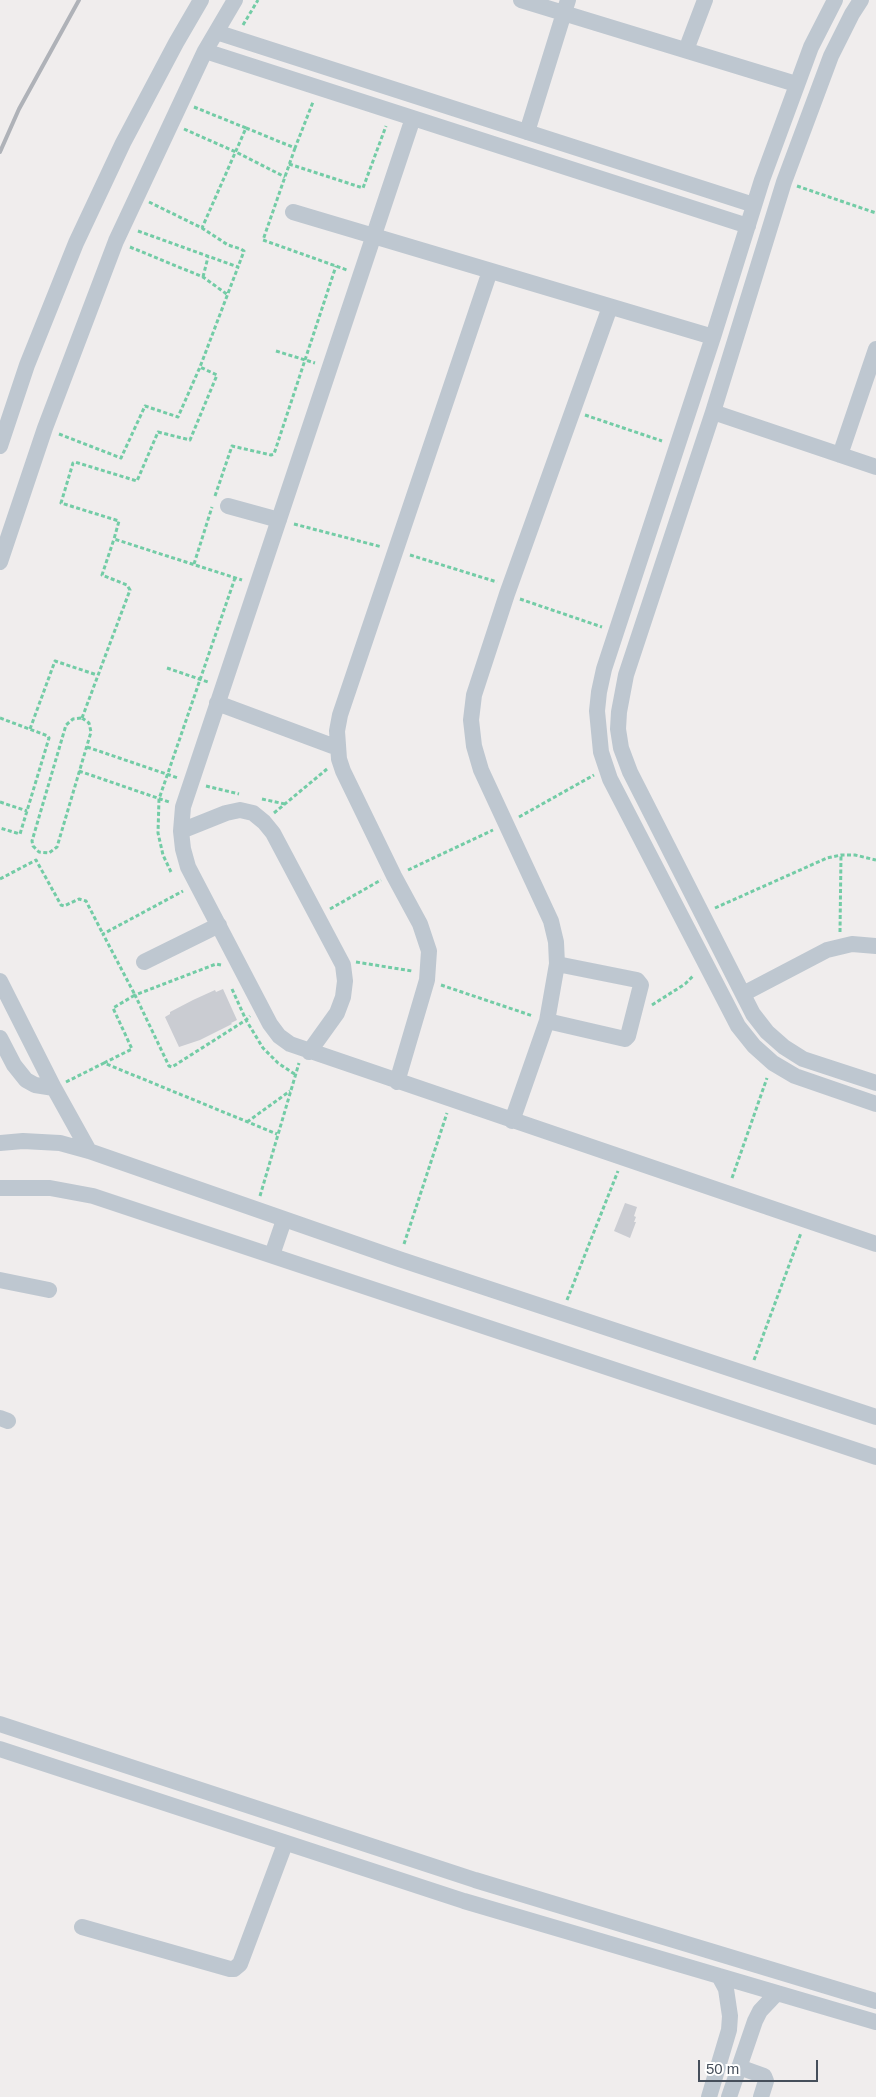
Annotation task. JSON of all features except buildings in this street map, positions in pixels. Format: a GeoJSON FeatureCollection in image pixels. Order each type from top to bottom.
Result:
{"type":"FeatureCollection","features":[{"type":"Feature","properties":{"kind":"street"},"geometry":{"type":"LineString","coordinates":[[0,446],[27,365],[76,243],[123,143],[201,0]]}},
{"type":"Feature","properties":{"kind":"street"},"geometry":{"type":"LineString","coordinates":[[0,562],[45,428],[116,241],[181,101],[216,32],[235,0]]}},
{"type":"Feature","properties":{"kind":"street"},"geometry":{"type":"LineString","coordinates":[[521,0],[566,7],[686,50],[796,84]]}},
{"type":"Feature","properties":{"kind":"street"},"geometry":{"type":"LineString","coordinates":[[686,50],[705,0]]}},
{"type":"Feature","properties":{"kind":"street"},"geometry":{"type":"LineString","coordinates":[[835,0],[811,47],[796,84],[754,206],[616,632],[599,692],[597,711],[598,732],[606,768],[738,1026],[754,1046],[773,1063],[795,1076],[869,1102],[872,1082],[803,1059],[784,1047],[767,1032],[753,1014],[625,760],[621,748],[618,721],[626,675],[713,412],[784,182],[831,56],[861,0]]}},
{"type":"Feature","properties":{"kind":"street"},"geometry":{"type":"LineString","coordinates":[[526,132],[566,7]]}},
{"type":"Feature","properties":{"kind":"street"},"geometry":{"type":"LineString","coordinates":[[216,32],[754,206]]}},
{"type":"Feature","properties":{"kind":"street"},"geometry":{"type":"LineString","coordinates":[[206,51],[748,226]]}},
{"type":"Feature","properties":{"kind":"street"},"geometry":{"type":"LineString","coordinates":[[413,118],[183,807],[181,830],[183,849],[188,867],[270,1024],[279,1036],[290,1044],[876,1244]]}},
{"type":"Feature","properties":{"kind":"street"},"geometry":{"type":"LineString","coordinates":[[772,153],[792,159]]}},
{"type":"Feature","properties":{"kind":"street"},"geometry":{"type":"LineString","coordinates":[[293,212],[713,337]]}},
{"type":"Feature","properties":{"kind":"street"},"geometry":{"type":"LineString","coordinates":[[397,1082],[427,977],[429,952],[420,924],[393,875],[343,771],[338,754],[340,715],[490,271]]}},
{"type":"Feature","properties":{"kind":"street"},"geometry":{"type":"LineString","coordinates":[[512,1121],[547,1021],[557,964],[556,942],[551,921],[481,770],[474,746],[472,720],[474,695],[507,594],[610,307]]}},
{"type":"Feature","properties":{"kind":"street"},"geometry":{"type":"LineString","coordinates":[[840,455],[876,350]]}},
{"type":"Feature","properties":{"kind":"street"},"geometry":{"type":"LineString","coordinates":[[713,412],[876,467]]}},
{"type":"Feature","properties":{"kind":"street"},"geometry":{"type":"LineString","coordinates":[[228,506],[279,520]]}},
{"type":"Feature","properties":{"kind":"street"},"geometry":{"type":"LineString","coordinates":[[647,538],[668,545]]}},
{"type":"Feature","properties":{"kind":"street"},"geometry":{"type":"LineString","coordinates":[[217,703],[338,754]]}},
{"type":"Feature","properties":{"kind":"street"},"geometry":{"type":"LineString","coordinates":[[181,830],[226,813],[240,810],[253,813],[273,833],[343,964],[345,981],[343,997],[337,1013],[306,1051]]}},
{"type":"Feature","properties":{"kind":"street"},"geometry":{"type":"LineString","coordinates":[[649,854],[668,846]]}},
{"type":"Feature","properties":{"kind":"street"},"geometry":{"type":"LineString","coordinates":[[144,962],[219,925]]}},
{"type":"Feature","properties":{"kind":"street"},"geometry":{"type":"LineString","coordinates":[[743,994],[827,950],[840,946],[864,944],[876,946]]}},
{"type":"Feature","properties":{"kind":"street"},"geometry":{"type":"LineString","coordinates":[[547,1021],[625,1039],[628,1036],[634,1014],[640,982],[557,964]]}},
{"type":"Feature","properties":{"kind":"street"},"geometry":{"type":"LineString","coordinates":[[0,981],[54,1088],[89,1151]]}},
{"type":"Feature","properties":{"kind":"street"},"geometry":{"type":"LineString","coordinates":[[0,1038],[14,1065],[26,1080],[35,1085],[54,1088]]}},
{"type":"Feature","properties":{"kind":"street"},"geometry":{"type":"LineString","coordinates":[[0,1143],[23,1141],[60,1143],[89,1151],[399,1259],[876,1417]]}},
{"type":"Feature","properties":{"kind":"street"},"geometry":{"type":"LineString","coordinates":[[0,1188],[50,1188],[93,1196],[876,1457]]}},
{"type":"Feature","properties":{"kind":"street"},"geometry":{"type":"LineString","coordinates":[[272,1255],[284,1220]]}},
{"type":"Feature","properties":{"kind":"street"},"geometry":{"type":"LineString","coordinates":[[0,1280],[49,1290]]}},
{"type":"Feature","properties":{"kind":"street"},"geometry":{"type":"LineString","coordinates":[[0,1724],[466,1877],[876,2001]]}},
{"type":"Feature","properties":{"kind":"street"},"geometry":{"type":"LineString","coordinates":[[61,1769],[68,1746]]}},
{"type":"Feature","properties":{"kind":"street"},"geometry":{"type":"LineString","coordinates":[[0,1749],[464,1902],[876,2022]]}},
{"type":"Feature","properties":{"kind":"street"},"geometry":{"type":"LineString","coordinates":[[82,1927],[234,1969],[240,1964],[285,1844]]}},
{"type":"Feature","properties":{"kind":"street"},"geometry":{"type":"LineString","coordinates":[[708,2097],[729,2030],[730,2016],[726,1989],[719,1976]]}},
{"type":"Feature","properties":{"kind":"street"},"geometry":{"type":"LineString","coordinates":[[840,2012],[846,1992]]}},
{"type":"Feature","properties":{"kind":"street"},"geometry":{"type":"LineString","coordinates":[[729,2097],[754,2021],[760,2011],[777,1993]]}},
{"type":"Feature","properties":{"kind":"street"},"geometry":{"type":"LineString","coordinates":[[739,2067],[764,2076],[766,2081],[761,2097]]}},
{"type":"Feature","properties":{"kind":"path"},"geometry":{"type":"LineString","coordinates":[[235,38],[258,0]]}},
{"type":"Feature","properties":{"kind":"path"},"geometry":{"type":"LineString","coordinates":[[181,101],[295,148],[318,88]]}},
{"type":"Feature","properties":{"kind":"path"},"geometry":{"type":"LineString","coordinates":[[289,164],[364,188],[391,111]]}},
{"type":"Feature","properties":{"kind":"path"},"geometry":{"type":"LineString","coordinates":[[170,124],[236,152],[285,177]]}},
{"type":"Feature","properties":{"kind":"path"},"geometry":{"type":"LineString","coordinates":[[202,228],[246,128]]}},
{"type":"Feature","properties":{"kind":"path"},"geometry":{"type":"LineString","coordinates":[[784,182],[876,213]]}},
{"type":"Feature","properties":{"kind":"path"},"geometry":{"type":"LineString","coordinates":[[45,428],[121,458],[145,406],[178,417],[200,367],[238,268],[243,250],[228,245],[202,228],[137,196]]}},
{"type":"Feature","properties":{"kind":"path"},"geometry":{"type":"LineString","coordinates":[[124,225],[238,268]]}},
{"type":"Feature","properties":{"kind":"path"},"geometry":{"type":"LineString","coordinates":[[116,241],[203,277],[228,295]]}},
{"type":"Feature","properties":{"kind":"path"},"geometry":{"type":"LineString","coordinates":[[203,277],[208,257]]}},
{"type":"Feature","properties":{"kind":"path"},"geometry":{"type":"LineString","coordinates":[[194,564],[231,448],[234,446],[271,455],[274,454],[336,266]]}},
{"type":"Feature","properties":{"kind":"path"},"geometry":{"type":"LineString","coordinates":[[276,351],[330,367]]}},
{"type":"Feature","properties":{"kind":"path"},"geometry":{"type":"LineString","coordinates":[[82,718],[130,590],[127,584],[102,575],[119,521],[61,502],[73,463],[78,462],[137,481],[158,432],[188,440],[191,439],[217,375],[200,367]]}},
{"type":"Feature","properties":{"kind":"path"},"geometry":{"type":"LineString","coordinates":[[572,411],[677,446]]}},
{"type":"Feature","properties":{"kind":"path"},"geometry":{"type":"LineString","coordinates":[[114,539],[257,585]]}},
{"type":"Feature","properties":{"kind":"path"},"geometry":{"type":"LineString","coordinates":[[174,877],[163,854],[158,833],[159,798],[235,578]]}},
{"type":"Feature","properties":{"kind":"path"},"geometry":{"type":"LineString","coordinates":[[507,594],[616,632]]}},
{"type":"Feature","properties":{"kind":"path"},"geometry":{"type":"LineString","coordinates":[[30,729],[55,661],[97,675]]}},
{"type":"Feature","properties":{"kind":"path"},"geometry":{"type":"LineString","coordinates":[[167,668],[223,687]]}},
{"type":"Feature","properties":{"kind":"path"},"geometry":{"type":"LineString","coordinates":[[0,718],[49,738],[19,834],[0,828]]}},
{"type":"Feature","properties":{"kind":"path"},"geometry":{"type":"LineString","coordinates":[[82,718],[89,723],[91,728],[57,847],[49,853],[39,852],[33,846],[32,840],[66,725],[73,719],[82,718]]}},
{"type":"Feature","properties":{"kind":"path"},"geometry":{"type":"LineString","coordinates":[[87,747],[191,783]]}},
{"type":"Feature","properties":{"kind":"path"},"geometry":{"type":"LineString","coordinates":[[264,822],[338,754]]}},
{"type":"Feature","properties":{"kind":"path"},"geometry":{"type":"LineString","coordinates":[[318,916],[393,875],[506,824],[606,768]]}},
{"type":"Feature","properties":{"kind":"path"},"geometry":{"type":"LineString","coordinates":[[80,771],[183,807]]}},
{"type":"Feature","properties":{"kind":"path"},"geometry":{"type":"LineString","coordinates":[[0,802],[27,811]]}},
{"type":"Feature","properties":{"kind":"path"},"geometry":{"type":"LineString","coordinates":[[0,879],[36,860],[39,852]]}},
{"type":"Feature","properties":{"kind":"path"},"geometry":{"type":"LineString","coordinates":[[840,946],[841,855]]}},
{"type":"Feature","properties":{"kind":"path"},"geometry":{"type":"LineString","coordinates":[[703,914],[827,858],[855,855],[876,860]]}},
{"type":"Feature","properties":{"kind":"path"},"geometry":{"type":"LineString","coordinates":[[36,860],[60,904],[64,906],[79,899],[86,901],[103,934]]}},
{"type":"Feature","properties":{"kind":"path"},"geometry":{"type":"LineString","coordinates":[[177,884],[181,892]]}},
{"type":"Feature","properties":{"kind":"path"},"geometry":{"type":"LineString","coordinates":[[340,959],[427,977],[547,1021]]}},
{"type":"Feature","properties":{"kind":"path"},"geometry":{"type":"LineString","coordinates":[[634,1014],[685,984],[706,963]]}},
{"type":"Feature","properties":{"kind":"path"},"geometry":{"type":"LineString","coordinates":[[222,966],[216,964],[135,995],[170,1066],[246,1020],[260,1004]]}},
{"type":"Feature","properties":{"kind":"path"},"geometry":{"type":"LineString","coordinates":[[230,984],[246,1020],[263,1048],[278,1063],[296,1075]]}},
{"type":"Feature","properties":{"kind":"path"},"geometry":{"type":"LineString","coordinates":[[257,1209],[277,1134],[296,1075],[306,1051]]}},
{"type":"Feature","properties":{"kind":"path"},"geometry":{"type":"LineString","coordinates":[[54,1088],[104,1063],[277,1134]]}},
{"type":"Feature","properties":{"kind":"path"},"geometry":{"type":"LineString","coordinates":[[726,1194],[773,1063]]}},
{"type":"Feature","properties":{"kind":"path"},"geometry":{"type":"LineString","coordinates":[[247,1122],[291,1091]]}},
{"type":"Feature","properties":{"kind":"path"},"geometry":{"type":"LineString","coordinates":[[399,1259],[451,1100]]}},
{"type":"Feature","properties":{"kind":"path"},"geometry":{"type":"LineString","coordinates":[[562,1313],[623,1158]]}},
{"type":"Feature","properties":{"kind":"path"},"geometry":{"type":"LineString","coordinates":[[749,1375],[806,1221]]}},
{"type":"Feature","properties":{"kind":"railway"},"geometry":{"type":"LineString","coordinates":[[0,152],[19,109],[79,0]]}}]}
